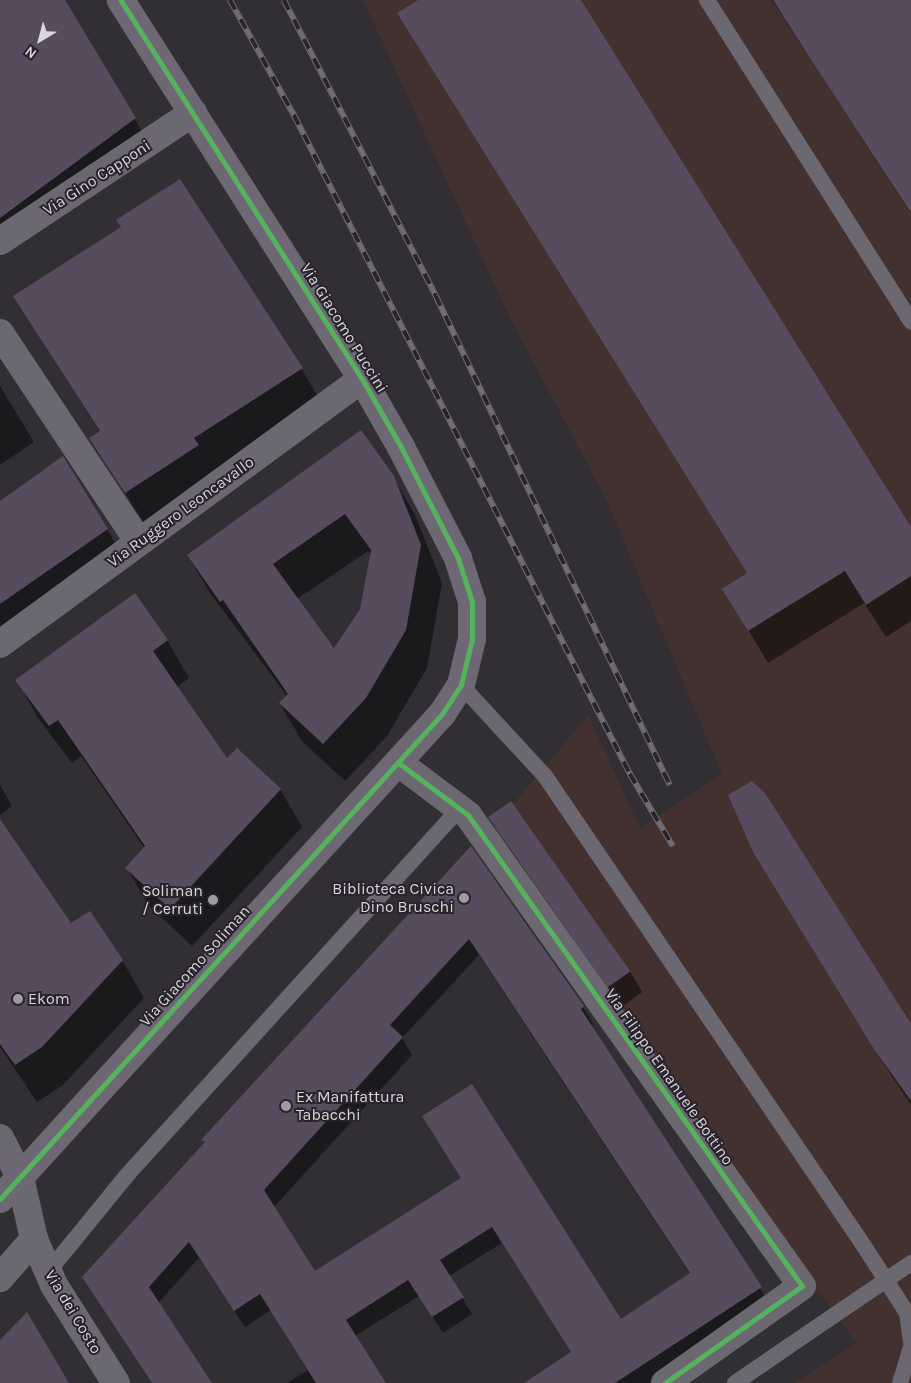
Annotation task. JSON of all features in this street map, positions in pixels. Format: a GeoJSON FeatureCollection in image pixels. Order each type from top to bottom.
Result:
{"type":"FeatureCollection","features":[{"type":"Feature","properties":{"kind":"main road","name":"Via Giacomo Puccini"},"geometry":{"type":"LineString","coordinates":[[121,0],[362,379],[458,558],[472,602],[472,639],[461,685],[442,714],[400,764]]}},
{"type":"Feature","properties":{"kind":"main road","name":"Via Giacomo Soliman"},"geometry":{"type":"LineString","coordinates":[[8,1187],[400,764]]}},
{"type":"Feature","properties":{"kind":"street","name":"Via Gino Capponi"},"geometry":{"type":"LineString","coordinates":[[0,242],[193,113]]}},
{"type":"Feature","properties":{"kind":"street"},"geometry":{"type":"LineString","coordinates":[[0,333],[139,542]]}},
{"type":"Feature","properties":{"kind":"street","name":"Via Ruggero Leoncavallo"},"geometry":{"type":"LineString","coordinates":[[0,644],[362,379]]}},
{"type":"Feature","properties":{"kind":"street","name":"Via Filippo Emanuele Bottino"},"geometry":{"type":"LineString","coordinates":[[400,764],[468,815],[802,1286],[665,1383]]}},
{"type":"Feature","properties":{"kind":"street"},"geometry":{"type":"LineString","coordinates":[[0,1138],[8,1187],[34,1239],[0,1278]]}},
{"type":"Feature","properties":{"kind":"street","name":"Via dei Costo"},"geometry":{"type":"LineString","coordinates":[[34,1239],[48,1272],[116,1383]]}},
{"type":"Feature","properties":{"kind":"lane"},"geometry":{"type":"LineString","coordinates":[[707,0],[911,322]]}},
{"type":"Feature","properties":{"kind":"lane"},"geometry":{"type":"LineString","coordinates":[[461,685],[545,776],[864,1246],[907,1313],[911,1342]]}},
{"type":"Feature","properties":{"kind":"lane"},"geometry":{"type":"LineString","coordinates":[[48,1272],[128,1174],[460,808]]}},
{"type":"Feature","properties":{"kind":"lane"},"geometry":{"type":"LineString","coordinates":[[735,1383],[911,1263]]}},
{"type":"Feature","properties":{"kind":"lane"},"geometry":{"type":"LineString","coordinates":[[900,1383],[911,1348]]}},
{"type":"Feature","properties":{"kind":"shaded area"},"geometry":{"type":"Polygon","coordinates":[[[363,0],[911,0],[911,1383],[795,1383],[856,1343],[488,834],[588,715],[640,828],[722,774],[607,501],[510,318],[363,0]]]}},
{"type":"Feature","properties":{"kind":"building"},"geometry":{"type":"Polygon","coordinates":[[[0,0],[65,0],[136,118],[0,218],[0,0]]]}},
{"type":"Feature","properties":{"kind":"building"},"geometry":{"type":"Polygon","coordinates":[[[418,0],[581,0],[911,527],[911,576],[866,605],[845,571],[748,631],[722,589],[747,573],[397,13],[418,0]]]}},
{"type":"Feature","properties":{"kind":"building"},"geometry":{"type":"Polygon","coordinates":[[[773,0],[911,0],[911,213],[813,63],[773,0]]]}},
{"type":"Feature","properties":{"kind":"building"},"geometry":{"type":"Polygon","coordinates":[[[180,179],[303,368],[194,438],[199,445],[125,493],[89,438],[100,431],[13,296],[121,227],[116,220],[180,179]]]}},
{"type":"Feature","properties":{"kind":"building"},"geometry":{"type":"Polygon","coordinates":[[[361,430],[394,476],[421,545],[406,630],[366,698],[323,744],[279,703],[288,694],[223,600],[220,602],[187,555],[361,430]],[[345,514],[273,564],[334,648],[360,609],[371,550],[345,514]]]}},
{"type":"Feature","properties":{"kind":"building"},"geometry":{"type":"Polygon","coordinates":[[[63,456],[108,529],[0,604],[0,501],[63,456]]]}},
{"type":"Feature","properties":{"kind":"building"},"geometry":{"type":"Polygon","coordinates":[[[135,593],[168,640],[153,651],[227,758],[237,748],[281,789],[170,909],[125,868],[145,846],[58,720],[49,726],[15,680],[135,593]]]}},
{"type":"Feature","properties":{"kind":"building"},"geometry":{"type":"Polygon","coordinates":[[[752,781],[765,793],[911,1024],[911,1101],[874,1049],[753,852],[728,795],[752,781]]]}},
{"type":"Feature","properties":{"kind":"building"},"geometry":{"type":"Polygon","coordinates":[[[511,801],[630,971],[607,987],[488,817],[511,801]]]}},
{"type":"Feature","properties":{"kind":"building"},"geometry":{"type":"Polygon","coordinates":[[[0,819],[71,923],[90,911],[123,960],[42,1047],[15,1065],[0,1044],[0,819]]]}},
{"type":"Feature","properties":{"kind":"building","name":"Ex Manifattura Tabacchi"},"geometry":{"type":"Polygon","coordinates":[[[471,846],[584,1006],[581,1009],[762,1287],[615,1383],[524,1383],[571,1352],[492,1227],[440,1260],[464,1297],[432,1317],[408,1280],[346,1320],[386,1383],[316,1383],[260,1294],[234,1311],[189,1242],[149,1287],[212,1383],[152,1383],[82,1277],[205,1142],[201,1140],[471,846]],[[469,939],[390,1025],[403,1037],[264,1190],[315,1271],[461,1178],[422,1116],[472,1084],[621,1319],[690,1273],[469,939]]]}},
{"type":"Feature","properties":{"kind":"building"},"geometry":{"type":"Polygon","coordinates":[[[27,1312],[69,1383],[0,1383],[0,1340],[27,1312]]]}},
{"type":"Feature","properties":{"kind":"railway"},"geometry":{"type":"LineString","coordinates":[[230,0],[294,115],[630,774],[673,846]]}},
{"type":"Feature","properties":{"kind":"railway"},"geometry":{"type":"LineString","coordinates":[[284,0],[436,296],[670,785]]}},
{"type":"Feature","properties":{"kind":"cycle path"},"geometry":{"type":"LineString","coordinates":[[0,1199],[442,714],[461,685],[472,639],[472,602],[458,558],[401,447],[362,379],[121,0]]}},
{"type":"Feature","properties":{"kind":"cycle path"},"geometry":{"type":"LineString","coordinates":[[400,764],[468,815],[802,1286],[665,1383]]}},
{"type":"Feature","properties":{"kind":"place","name":"Biblioteca Civica Dino Bruschi"},"geometry":{"type":"Point","coordinates":[464,898]}},
{"type":"Feature","properties":{"kind":"place","name":"Soliman / Cerruti"},"geometry":{"type":"Point","coordinates":[213,900]}},
{"type":"Feature","properties":{"kind":"place","name":"Ekom"},"geometry":{"type":"Point","coordinates":[18,999]}},
{"type":"Feature","properties":{"kind":"place","name":"Ex Manifattura Tabacchi"},"geometry":{"type":"Point","coordinates":[286,1106]}}]}
